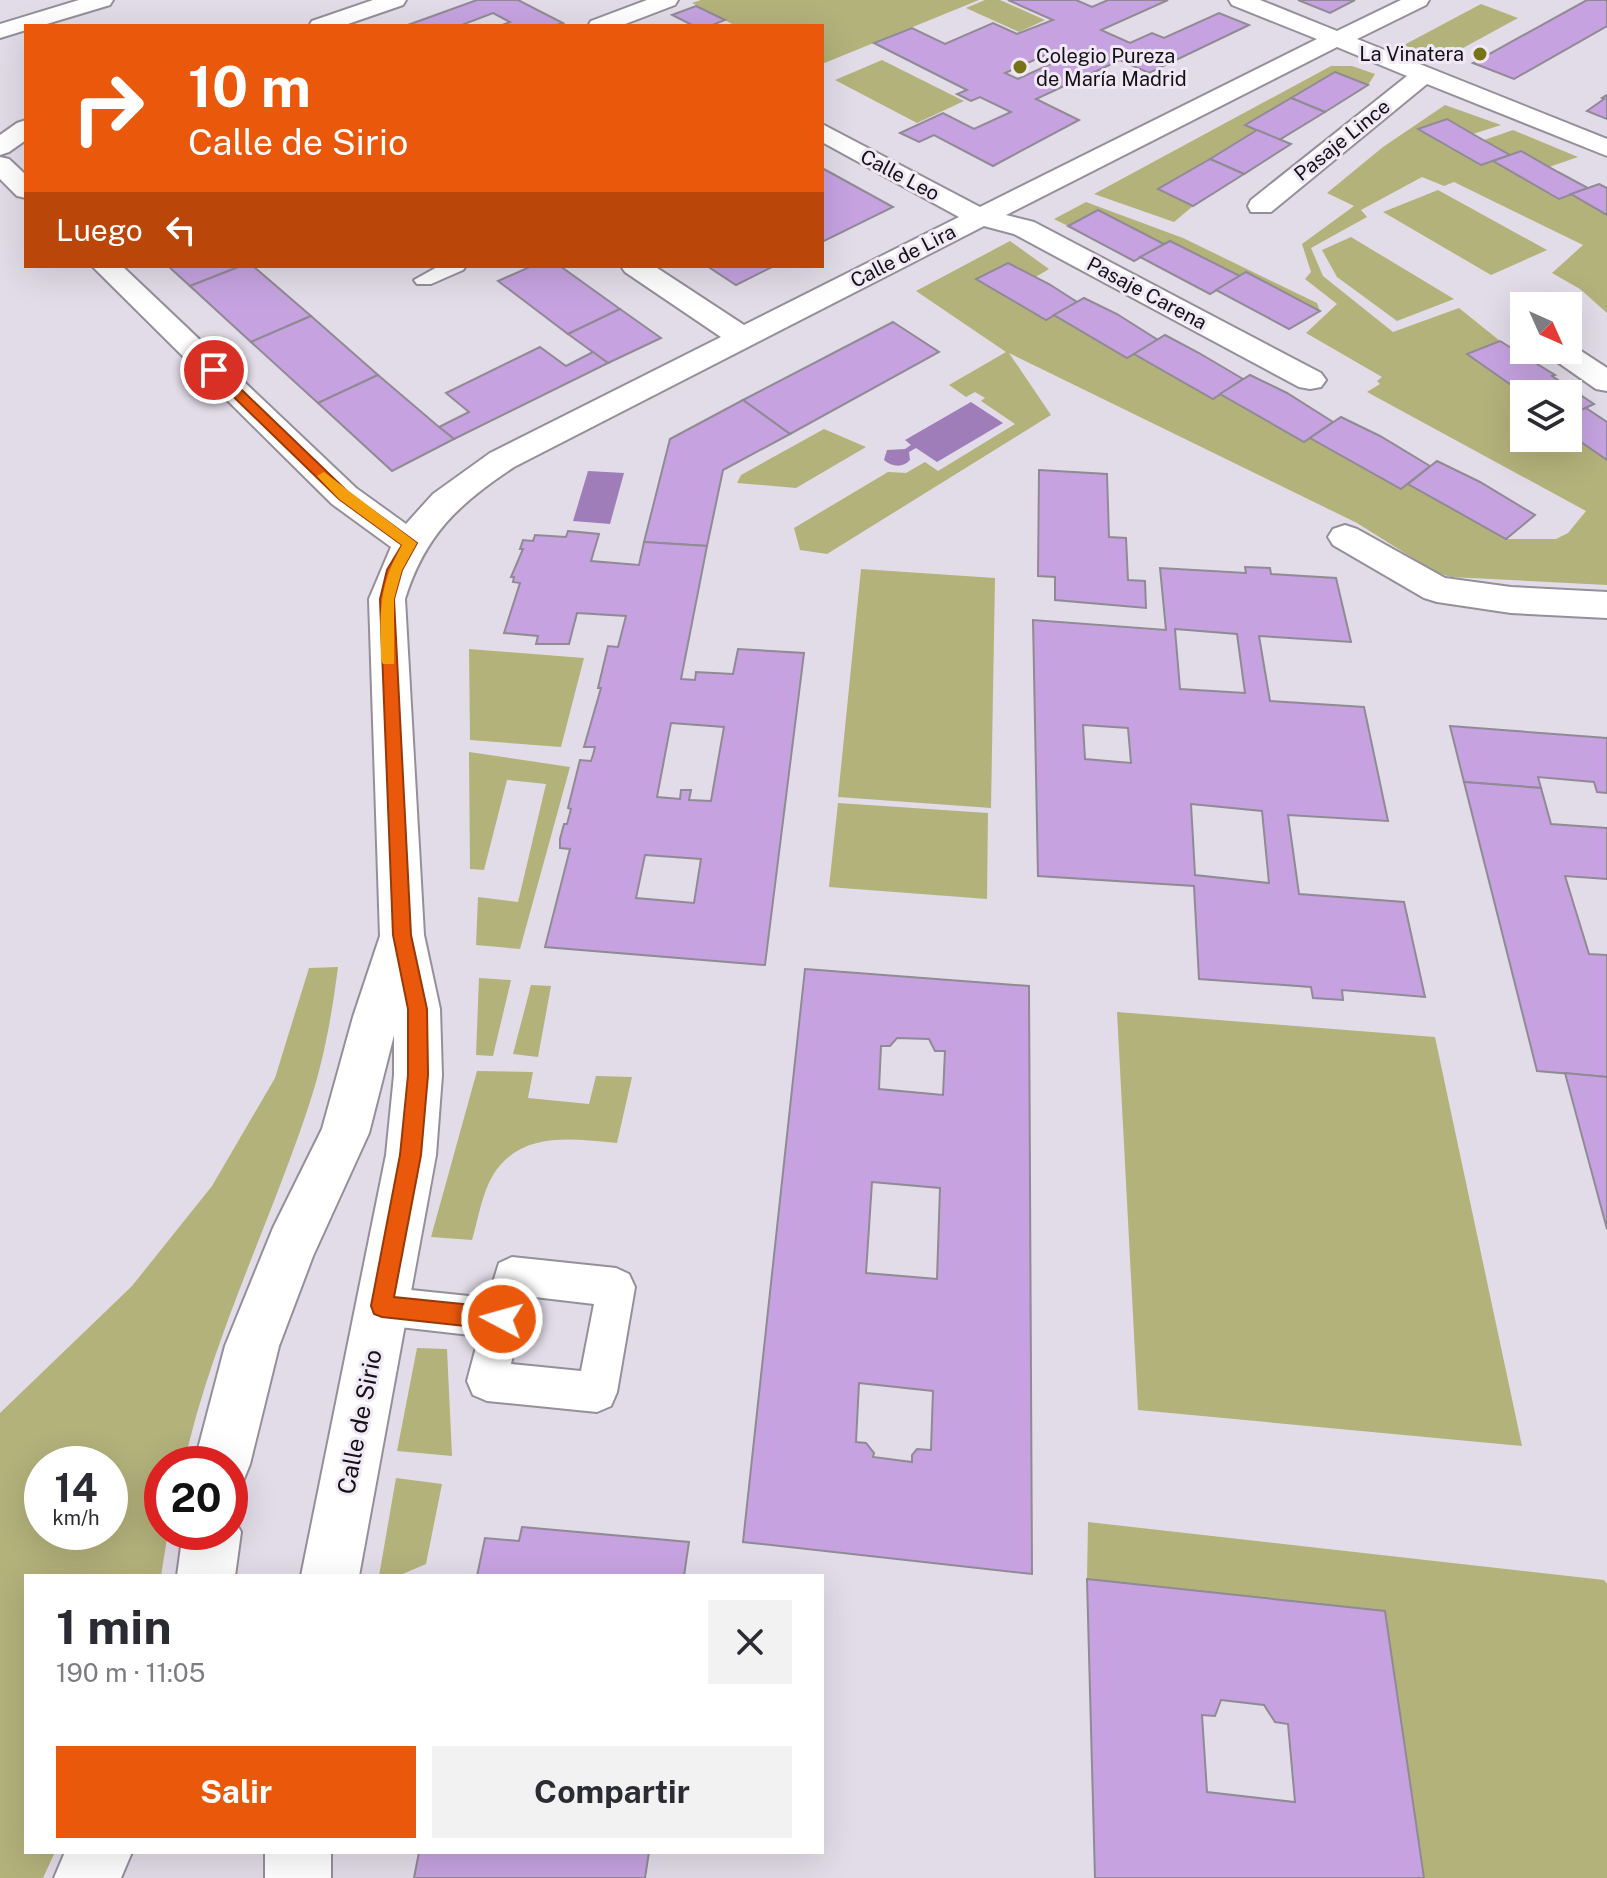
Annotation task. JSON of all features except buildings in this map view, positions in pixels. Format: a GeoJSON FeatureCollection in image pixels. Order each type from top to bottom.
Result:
{"type":"FeatureCollection","features":[{"type":"Feature","properties":{"kind":"main road"},"geometry":{"type":"LineString","coordinates":[[0,23],[82,0]]}},
{"type":"Feature","properties":{"kind":"main road"},"geometry":{"type":"LineString","coordinates":[[0,31],[102,0]]}},
{"type":"Feature","properties":{"kind":"main road"},"geometry":{"type":"LineString","coordinates":[[326,24],[395,0]]}},
{"type":"Feature","properties":{"kind":"main road"},"geometry":{"type":"LineString","coordinates":[[607,20],[667,0]]}},
{"type":"Feature","properties":{"kind":"main road"},"geometry":{"type":"LineString","coordinates":[[1240,0],[1607,148]]}},
{"type":"Feature","properties":{"kind":"main road","name":"Calle de Lira"},"geometry":{"type":"LineString","coordinates":[[410,543],[431,514],[469,481],[502,460],[1335,38],[1362,29],[1418,0]]}},
{"type":"Feature","properties":{"kind":"main road","name":"Pasaje Lince"},"geometry":{"type":"LineString","coordinates":[[1261,206],[1424,74]]}},
{"type":"Feature","properties":{"kind":"main road"},"geometry":{"type":"LineString","coordinates":[[0,147],[24,129]]}},
{"type":"Feature","properties":{"kind":"main road","name":"Calle Leo"},"geometry":{"type":"LineString","coordinates":[[824,133],[979,217]]}},
{"type":"Feature","properties":{"kind":"main road"},"geometry":{"type":"LineString","coordinates":[[0,165],[24,188]]}},
{"type":"Feature","properties":{"kind":"main road","name":"Pasaje Carena"},"geometry":{"type":"LineString","coordinates":[[979,217],[1024,228],[1310,380]]}},
{"type":"Feature","properties":{"kind":"main road"},"geometry":{"type":"LineString","coordinates":[[108,268],[344,496],[410,543]]}},
{"type":"Feature","properties":{"kind":"main road"},"geometry":{"type":"LineString","coordinates":[[638,268],[743,338]]}},
{"type":"Feature","properties":{"kind":"main road"},"geometry":{"type":"LineString","coordinates":[[1580,364],[1607,382]]}},
{"type":"Feature","properties":{"kind":"main road"},"geometry":{"type":"LineString","coordinates":[[1345,537],[1437,589],[1511,600],[1607,605]]}},
{"type":"Feature","properties":{"kind":"main road","name":"Calle de Sirio"},"geometry":{"type":"LineString","coordinates":[[330,1574],[411,1155],[418,1075],[417,1009],[402,935],[387,599],[395,570],[410,543]]}},
{"type":"Feature","properties":{"kind":"main road","name":"Calle de Sirio"},"geometry":{"type":"LineString","coordinates":[[227,1446],[252,1346],[291,1246],[345,1133],[402,935]]}},
{"type":"Feature","properties":{"kind":"main road"},"geometry":{"type":"LineString","coordinates":[[206,1574],[210,1550]]}},
{"type":"Feature","properties":{"kind":"main road"},"geometry":{"type":"LineString","coordinates":[[87,1878],[98,1854]]}},
{"type":"Feature","properties":{"kind":"main road"},"geometry":{"type":"LineString","coordinates":[[298,1854],[298,1878]]}},
{"type":"Feature","properties":{"kind":"lane"},"geometry":{"type":"LineString","coordinates":[[424,280],[451,268]]}},
{"type":"Feature","properties":{"kind":"lane"},"geometry":{"type":"LineString","coordinates":[[382,1306],[502,1319]]}},
{"type":"Feature","properties":{"kind":"shaded area"},"geometry":{"type":"Polygon","coordinates":[[[701,0],[979,0],[824,63],[824,24],[732,24],[692,3],[701,0]]]}},
{"type":"Feature","properties":{"kind":"shaded area"},"geometry":{"type":"Polygon","coordinates":[[[985,0],[1000,0],[1045,20],[1019,32],[966,8],[985,0]]]}},
{"type":"Feature","properties":{"kind":"shaded area"},"geometry":{"type":"Polygon","coordinates":[[[1481,4],[1518,18],[1441,60],[1404,45],[1481,4]]]}},
{"type":"Feature","properties":{"kind":"shaded area"},"geometry":{"type":"Polygon","coordinates":[[[882,60],[964,101],[917,123],[835,80],[882,60]]]}},
{"type":"Feature","properties":{"kind":"shaded area"},"geometry":{"type":"Polygon","coordinates":[[[1331,66],[1352,66],[1375,74],[1368,85],[1335,72],[1246,125],[1257,130],[1159,189],[1193,206],[1174,222],[1094,194],[1331,66]]]}},
{"type":"Feature","properties":{"kind":"shaded area"},"geometry":{"type":"Polygon","coordinates":[[[1445,105],[1501,125],[1473,134],[1447,119],[1419,129],[1493,161],[1559,198],[1571,194],[1607,215],[1607,313],[1580,289],[1552,273],[1583,245],[1454,182],[1444,186],[1422,177],[1361,210],[1367,217],[1311,248],[1323,276],[1393,332],[1459,308],[1500,341],[1468,355],[1510,384],[1510,452],[1582,452],[1582,443],[1607,460],[1607,585],[1451,577],[1435,572],[1357,523],[1009,353],[1051,415],[827,554],[800,550],[794,528],[888,472],[906,473],[925,462],[938,471],[1015,424],[981,401],[985,398],[975,392],[966,397],[949,385],[1006,352],[916,291],[1010,241],[1049,269],[1034,278],[1007,263],[977,280],[1046,320],[1054,315],[1127,357],[1134,354],[1212,398],[1220,394],[1310,438],[1401,489],[1408,484],[1506,539],[1556,539],[1568,533],[1586,511],[1367,392],[1380,384],[1377,381],[1382,377],[1306,333],[1337,304],[1305,279],[1311,272],[1302,244],[1354,206],[1327,193],[1383,147],[1445,105]]]}},
{"type":"Feature","properties":{"kind":"shaded area"},"geometry":{"type":"Polygon","coordinates":[[[1513,130],[1578,157],[1549,167],[1521,151],[1510,155],[1484,140],[1513,130]]]}},
{"type":"Feature","properties":{"kind":"shaded area"},"geometry":{"type":"Polygon","coordinates":[[[1438,190],[1547,250],[1491,275],[1383,212],[1438,190]]]}},
{"type":"Feature","properties":{"kind":"shaded area"},"geometry":{"type":"Polygon","coordinates":[[[1086,202],[1183,238],[1317,303],[1320,311],[1246,272],[1240,276],[1170,241],[1164,244],[1098,210],[1068,226],[1054,219],[1086,202]]]}},
{"type":"Feature","properties":{"kind":"shaded area"},"geometry":{"type":"Polygon","coordinates":[[[1351,237],[1454,299],[1397,321],[1337,277],[1322,250],[1351,237]]]}},
{"type":"Feature","properties":{"kind":"shaded area"},"geometry":{"type":"Polygon","coordinates":[[[971,402],[1003,423],[937,462],[916,448],[909,452],[910,460],[904,464],[894,465],[884,460],[887,450],[905,449],[911,445],[905,440],[971,402]]]}},
{"type":"Feature","properties":{"kind":"shaded area"},"geometry":{"type":"Polygon","coordinates":[[[824,429],[866,447],[796,488],[737,483],[741,475],[824,429]]]}},
{"type":"Feature","properties":{"kind":"shaded area"},"geometry":{"type":"Polygon","coordinates":[[[588,471],[624,473],[610,524],[573,521],[588,471]]]}},
{"type":"Feature","properties":{"kind":"shaded area"},"geometry":{"type":"Polygon","coordinates":[[[861,569],[995,578],[991,808],[838,797],[861,569]]]}},
{"type":"Feature","properties":{"kind":"shaded area"},"geometry":{"type":"Polygon","coordinates":[[[469,649],[584,658],[561,747],[470,740],[469,649]]]}},
{"type":"Feature","properties":{"kind":"shaded area"},"geometry":{"type":"Polygon","coordinates":[[[469,752],[570,767],[520,949],[476,945],[478,897],[518,902],[546,784],[507,780],[484,870],[470,869],[469,752]]]}},
{"type":"Feature","properties":{"kind":"shaded area"},"geometry":{"type":"Polygon","coordinates":[[[838,803],[988,813],[987,899],[829,887],[838,803]]]}},
{"type":"Feature","properties":{"kind":"shaded area"},"geometry":{"type":"Polygon","coordinates":[[[338,967],[314,1088],[210,1372],[189,1446],[144,1446],[144,1550],[165,1550],[161,1574],[24,1574],[24,1854],[54,1854],[43,1878],[0,1878],[0,1413],[132,1286],[212,1186],[275,1078],[309,968],[338,967]]]}},
{"type":"Feature","properties":{"kind":"shaded area"},"geometry":{"type":"Polygon","coordinates":[[[479,978],[511,980],[493,1056],[476,1055],[479,978]]]}},
{"type":"Feature","properties":{"kind":"shaded area"},"geometry":{"type":"Polygon","coordinates":[[[531,985],[551,986],[538,1057],[513,1054],[531,985]]]}},
{"type":"Feature","properties":{"kind":"shaded area"},"geometry":{"type":"Polygon","coordinates":[[[1117,1012],[1435,1037],[1522,1446],[1138,1410],[1117,1012]]]}},
{"type":"Feature","properties":{"kind":"shaded area"},"geometry":{"type":"Polygon","coordinates":[[[477,1071],[533,1072],[528,1098],[589,1104],[596,1076],[632,1077],[617,1143],[549,1141],[518,1150],[489,1182],[472,1240],[431,1237],[477,1071]]]}},
{"type":"Feature","properties":{"kind":"shaded area"},"geometry":{"type":"Polygon","coordinates":[[[417,1348],[447,1349],[452,1456],[397,1451],[417,1348]]]}},
{"type":"Feature","properties":{"kind":"shaded area"},"geometry":{"type":"Polygon","coordinates":[[[396,1478],[442,1484],[426,1564],[403,1574],[379,1574],[396,1478]]]}},
{"type":"Feature","properties":{"kind":"shaded area"},"geometry":{"type":"Polygon","coordinates":[[[1088,1522],[1604,1580],[1607,1584],[1607,1878],[1423,1878],[1385,1611],[1087,1579],[1088,1522]]]}},
{"type":"Feature","properties":{"kind":"slow traffic"},"geometry":{"type":"LineString","coordinates":[[324,476],[344,496],[410,543],[395,570],[387,599],[389,660]]}},
{"type":"Feature","properties":{"kind":"place","name":"La Vinatera"},"geometry":{"type":"Point","coordinates":[1480,54]}},
{"type":"Feature","properties":{"kind":"place","name":"Colegio Pureza de María Madrid"},"geometry":{"type":"Point","coordinates":[1020,67]}},
{"type":"Feature","properties":{"kind":"route"},"geometry":{"type":"LineString","coordinates":[[214,370],[344,496],[410,543],[395,570],[387,599],[402,935],[417,1009],[418,1075],[411,1155],[382,1306],[502,1319]]}}]}
